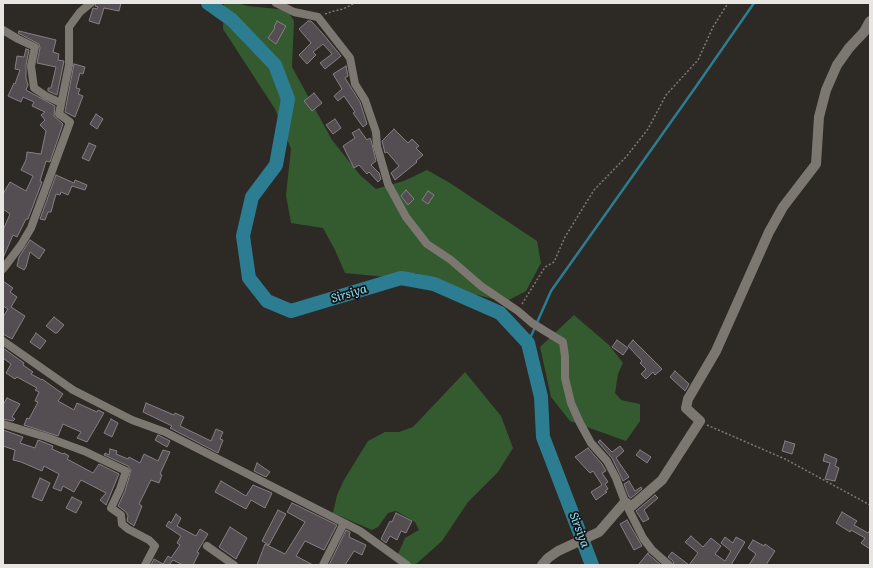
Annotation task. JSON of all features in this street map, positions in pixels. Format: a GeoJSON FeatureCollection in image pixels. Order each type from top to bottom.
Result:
{"type":"FeatureCollection","features":[{"type":"Feature","properties":{"kind":"street"},"geometry":{"type":"LineString","coordinates":[[3,269],[21,245],[31,228],[70,122],[58,114],[69,65],[70,27],[80,12],[91,3]]}},
{"type":"Feature","properties":{"kind":"street"},"geometry":{"type":"LineString","coordinates":[[276,3],[294,12],[318,17],[350,58],[355,84],[365,100],[376,132],[377,146],[388,184],[406,217],[427,244],[451,260],[481,286],[518,311],[535,325],[563,342],[565,356],[565,378],[570,403],[591,443],[607,461],[643,538],[652,550],[668,565]]}},
{"type":"Feature","properties":{"kind":"street"},"geometry":{"type":"LineString","coordinates":[[625,502],[632,506],[662,480],[700,421],[686,408],[688,399],[716,351],[769,232],[783,207],[816,164],[818,117],[826,90],[837,65],[848,48],[864,32],[870,21]]}},
{"type":"Feature","properties":{"kind":"street"},"geometry":{"type":"LineString","coordinates":[[3,30],[35,47],[31,66],[34,88],[61,103]]}},
{"type":"Feature","properties":{"kind":"street"},"geometry":{"type":"LineString","coordinates":[[3,341],[73,390],[132,420],[165,432],[360,531],[407,565]]}},
{"type":"Feature","properties":{"kind":"street"},"geometry":{"type":"LineString","coordinates":[[3,424],[46,437],[84,451],[126,471],[120,489],[111,508],[121,515],[122,524],[128,529],[149,540],[155,546],[145,565]]}},
{"type":"Feature","properties":{"kind":"street"},"geometry":{"type":"LineString","coordinates":[[542,565],[548,558],[558,551],[599,532],[625,502]]}},
{"type":"Feature","properties":{"kind":"street"},"geometry":{"type":"LineString","coordinates":[[323,565],[344,523]]}},
{"type":"Feature","properties":{"kind":"street"},"geometry":{"type":"LineString","coordinates":[[207,546],[234,565]]}},
{"type":"Feature","properties":{"kind":"path"},"geometry":{"type":"LineString","coordinates":[[318,17],[343,9],[355,3]]}},
{"type":"Feature","properties":{"kind":"path"},"geometry":{"type":"LineString","coordinates":[[518,311],[545,267],[554,262],[565,237],[594,190],[626,157],[648,129],[666,95],[698,60],[713,28],[728,3]]}},
{"type":"Feature","properties":{"kind":"path"},"geometry":{"type":"LineString","coordinates":[[700,421],[784,459],[870,505]]}},
{"type":"Feature","properties":{"kind":"green space"},"geometry":{"type":"Polygon","coordinates":[[[224,3],[237,3],[248,6],[287,10],[294,21],[292,67],[332,140],[360,175],[376,189],[404,181],[427,170],[450,183],[537,241],[541,263],[526,291],[505,302],[458,290],[416,273],[386,277],[345,273],[323,228],[291,223],[286,195],[291,149],[275,109],[223,29],[224,3]]]}},
{"type":"Feature","properties":{"kind":"green space"},"geometry":{"type":"Polygon","coordinates":[[[574,315],[609,345],[623,363],[618,374],[615,393],[621,400],[640,404],[640,421],[626,441],[570,421],[551,397],[540,347],[574,315]]]}},
{"type":"Feature","properties":{"kind":"green space"},"geometry":{"type":"Polygon","coordinates":[[[465,372],[501,416],[513,448],[498,472],[468,502],[442,541],[415,565],[410,565],[398,554],[405,538],[419,530],[415,522],[396,511],[388,513],[378,527],[372,530],[333,513],[337,495],[344,480],[368,441],[385,432],[399,432],[413,427],[465,372]]]}},
{"type":"Feature","properties":{"kind":"building"},"geometry":{"type":"Polygon","coordinates":[[[96,3],[121,3],[119,11],[104,8],[99,24],[89,21],[93,8],[97,9],[98,7],[95,6],[96,3]]]}},
{"type":"Feature","properties":{"kind":"building"},"geometry":{"type":"Polygon","coordinates":[[[277,21],[286,26],[276,44],[268,38],[275,28],[274,27],[277,21]]]}},
{"type":"Feature","properties":{"kind":"building"},"geometry":{"type":"Polygon","coordinates":[[[308,21],[311,21],[341,56],[325,69],[320,63],[332,54],[323,44],[313,52],[316,55],[307,64],[299,55],[311,43],[299,29],[308,21]]]}},
{"type":"Feature","properties":{"kind":"building"},"geometry":{"type":"Polygon","coordinates":[[[19,31],[56,40],[53,52],[59,54],[58,60],[64,61],[57,95],[48,91],[48,88],[51,88],[56,67],[37,63],[40,48],[39,44],[18,33],[19,31]]]}},
{"type":"Feature","properties":{"kind":"building"},"geometry":{"type":"Polygon","coordinates":[[[26,49],[29,50],[26,65],[26,78],[28,85],[26,90],[55,106],[54,116],[63,124],[50,162],[46,161],[40,181],[42,182],[28,219],[26,219],[17,237],[13,235],[3,258],[3,230],[10,214],[3,209],[3,194],[10,182],[26,191],[33,176],[21,170],[26,160],[27,152],[41,154],[46,131],[40,125],[45,120],[41,115],[45,112],[32,106],[34,102],[23,97],[21,102],[8,96],[14,83],[15,84],[20,70],[15,69],[17,56],[24,57],[26,49]]]}},
{"type":"Feature","properties":{"kind":"building"},"geometry":{"type":"Polygon","coordinates":[[[74,64],[85,67],[83,74],[80,73],[76,88],[80,89],[78,94],[83,96],[75,117],[65,112],[74,64]]]}},
{"type":"Feature","properties":{"kind":"building"},"geometry":{"type":"Polygon","coordinates":[[[346,66],[348,76],[345,78],[360,102],[367,124],[363,127],[353,113],[355,112],[344,96],[338,101],[334,96],[342,89],[333,74],[346,66]]]}},
{"type":"Feature","properties":{"kind":"building"},"geometry":{"type":"Polygon","coordinates":[[[314,93],[322,103],[312,111],[304,101],[314,93]]]}},
{"type":"Feature","properties":{"kind":"building"},"geometry":{"type":"Polygon","coordinates":[[[96,114],[103,119],[97,129],[90,124],[96,114]]]}},
{"type":"Feature","properties":{"kind":"building"},"geometry":{"type":"Polygon","coordinates":[[[335,119],[341,128],[333,134],[326,125],[335,119]]]}},
{"type":"Feature","properties":{"kind":"building"},"geometry":{"type":"Polygon","coordinates":[[[359,129],[367,140],[370,138],[371,140],[376,161],[371,165],[379,173],[381,179],[378,182],[369,172],[367,174],[359,165],[354,168],[343,146],[355,138],[352,133],[359,129]]]}},
{"type":"Feature","properties":{"kind":"building"},"geometry":{"type":"Polygon","coordinates":[[[394,129],[408,143],[412,139],[419,146],[416,148],[423,155],[416,161],[417,162],[395,180],[391,173],[399,166],[387,152],[385,153],[382,141],[394,129]]]}},
{"type":"Feature","properties":{"kind":"building"},"geometry":{"type":"Polygon","coordinates":[[[89,143],[96,146],[89,161],[82,158],[89,143]]]}},
{"type":"Feature","properties":{"kind":"building"},"geometry":{"type":"Polygon","coordinates":[[[56,175],[74,183],[75,180],[87,185],[85,190],[72,186],[68,195],[61,192],[60,195],[56,194],[51,212],[48,212],[45,220],[40,219],[56,175]]]}},
{"type":"Feature","properties":{"kind":"building"},"geometry":{"type":"Polygon","coordinates":[[[406,190],[414,199],[408,205],[401,196],[406,190]]]}},
{"type":"Feature","properties":{"kind":"building"},"geometry":{"type":"Polygon","coordinates":[[[428,191],[434,195],[428,204],[422,200],[428,191]]]}},
{"type":"Feature","properties":{"kind":"building"},"geometry":{"type":"Polygon","coordinates":[[[30,240],[45,250],[39,259],[30,252],[24,270],[17,266],[19,257],[30,240]]]}},
{"type":"Feature","properties":{"kind":"building"},"geometry":{"type":"Polygon","coordinates":[[[3,281],[13,288],[10,292],[17,297],[11,307],[25,316],[12,339],[3,334],[3,317],[8,309],[3,306],[3,281]]]}},
{"type":"Feature","properties":{"kind":"building"},"geometry":{"type":"Polygon","coordinates":[[[54,317],[64,325],[57,333],[46,326],[54,317]]]}},
{"type":"Feature","properties":{"kind":"building"},"geometry":{"type":"Polygon","coordinates":[[[36,333],[46,341],[40,349],[30,342],[36,333]]]}},
{"type":"Feature","properties":{"kind":"building"},"geometry":{"type":"Polygon","coordinates":[[[617,340],[628,348],[623,355],[612,347],[617,340]]]}},
{"type":"Feature","properties":{"kind":"building"},"geometry":{"type":"Polygon","coordinates":[[[633,340],[662,369],[655,375],[653,372],[646,379],[641,374],[646,369],[640,363],[642,361],[628,346],[633,340]]]}},
{"type":"Feature","properties":{"kind":"building"},"geometry":{"type":"Polygon","coordinates":[[[3,348],[24,363],[23,365],[33,372],[31,374],[42,379],[63,394],[58,401],[74,410],[77,403],[97,412],[98,410],[104,413],[87,442],[77,438],[81,432],[63,424],[58,436],[24,425],[38,402],[35,401],[39,392],[35,390],[37,388],[17,377],[15,379],[6,373],[11,364],[3,358],[3,348]]]}},
{"type":"Feature","properties":{"kind":"building"},"geometry":{"type":"Polygon","coordinates":[[[675,371],[689,384],[685,391],[670,377],[675,371]]]}},
{"type":"Feature","properties":{"kind":"building"},"geometry":{"type":"Polygon","coordinates":[[[7,398],[20,404],[12,417],[15,419],[13,421],[3,419],[3,405],[7,398]]]}},
{"type":"Feature","properties":{"kind":"building"},"geometry":{"type":"Polygon","coordinates":[[[146,403],[174,415],[175,413],[184,417],[180,426],[211,441],[216,429],[223,432],[220,439],[223,440],[218,453],[170,428],[172,426],[143,412],[146,403]]]}},
{"type":"Feature","properties":{"kind":"building"},"geometry":{"type":"Polygon","coordinates":[[[111,419],[118,423],[112,437],[104,433],[111,419]]]}},
{"type":"Feature","properties":{"kind":"building"},"geometry":{"type":"Polygon","coordinates":[[[3,430],[23,437],[20,443],[35,448],[38,440],[53,446],[52,449],[63,454],[64,453],[69,456],[67,459],[93,473],[99,464],[119,474],[106,505],[100,500],[106,493],[81,480],[74,492],[63,486],[61,491],[53,488],[59,474],[44,466],[42,471],[13,460],[15,450],[3,446],[3,430]]]}},
{"type":"Feature","properties":{"kind":"building"},"geometry":{"type":"Polygon","coordinates":[[[158,435],[170,441],[167,447],[155,440],[158,435]]]}},
{"type":"Feature","properties":{"kind":"building"},"geometry":{"type":"Polygon","coordinates":[[[600,440],[612,452],[620,446],[624,451],[616,458],[629,477],[623,481],[612,458],[598,442],[600,440]]]}},
{"type":"Feature","properties":{"kind":"building"},"geometry":{"type":"Polygon","coordinates":[[[785,441],[795,444],[792,454],[782,451],[785,441]]]}},
{"type":"Feature","properties":{"kind":"building"},"geometry":{"type":"Polygon","coordinates":[[[588,448],[602,464],[606,471],[602,473],[608,482],[605,484],[608,489],[605,491],[607,492],[596,500],[591,492],[602,485],[593,471],[590,473],[575,457],[588,448]]]}},
{"type":"Feature","properties":{"kind":"building"},"geometry":{"type":"Polygon","coordinates":[[[110,449],[117,451],[116,454],[128,459],[129,457],[140,463],[144,454],[158,461],[163,450],[170,452],[160,474],[162,475],[159,483],[151,480],[139,504],[142,506],[134,526],[127,521],[128,516],[126,512],[118,506],[125,491],[131,470],[128,466],[104,455],[105,453],[109,455],[110,449]]]}},
{"type":"Feature","properties":{"kind":"building"},"geometry":{"type":"Polygon","coordinates":[[[640,450],[651,457],[647,463],[636,455],[640,450]]]}},
{"type":"Feature","properties":{"kind":"building"},"geometry":{"type":"Polygon","coordinates":[[[825,454],[837,459],[835,466],[839,468],[835,481],[825,479],[830,463],[823,461],[825,454]]]}},
{"type":"Feature","properties":{"kind":"building"},"geometry":{"type":"Polygon","coordinates":[[[257,463],[270,472],[266,477],[254,471],[257,463]]]}},
{"type":"Feature","properties":{"kind":"building"},"geometry":{"type":"Polygon","coordinates":[[[40,478],[50,483],[42,501],[32,497],[40,478]]]}},
{"type":"Feature","properties":{"kind":"building"},"geometry":{"type":"Polygon","coordinates":[[[221,481],[246,496],[253,485],[272,493],[265,508],[251,500],[246,509],[215,492],[221,481]]]}},
{"type":"Feature","properties":{"kind":"building"},"geometry":{"type":"Polygon","coordinates":[[[629,481],[635,491],[641,487],[642,489],[631,498],[629,497],[624,484],[629,481]]]}},
{"type":"Feature","properties":{"kind":"building"},"geometry":{"type":"Polygon","coordinates":[[[655,495],[658,498],[644,510],[649,519],[643,522],[636,511],[655,495]]]}},
{"type":"Feature","properties":{"kind":"building"},"geometry":{"type":"Polygon","coordinates":[[[72,497],[82,502],[76,513],[66,508],[72,497]]]}},
{"type":"Feature","properties":{"kind":"building"},"geometry":{"type":"Polygon","coordinates":[[[292,503],[337,525],[324,550],[305,541],[296,556],[313,565],[257,565],[265,544],[285,554],[305,522],[287,512],[292,503]]]}},
{"type":"Feature","properties":{"kind":"building"},"geometry":{"type":"Polygon","coordinates":[[[278,510],[286,514],[269,545],[262,541],[278,510]]]}},
{"type":"Feature","properties":{"kind":"building"},"geometry":{"type":"Polygon","coordinates":[[[842,512],[857,521],[854,525],[868,533],[870,530],[870,549],[861,543],[865,538],[851,530],[850,532],[836,523],[842,512]]]}},
{"type":"Feature","properties":{"kind":"building"},"geometry":{"type":"Polygon","coordinates":[[[396,513],[412,521],[406,533],[401,531],[397,540],[390,536],[386,543],[381,539],[396,513]]]}},
{"type":"Feature","properties":{"kind":"building"},"geometry":{"type":"Polygon","coordinates":[[[176,514],[181,518],[177,526],[196,536],[200,529],[208,534],[197,552],[199,553],[193,565],[183,565],[173,560],[169,565],[151,565],[154,559],[163,564],[168,556],[171,558],[180,545],[177,543],[181,536],[166,526],[169,521],[171,523],[176,514]]]}},
{"type":"Feature","properties":{"kind":"building"},"geometry":{"type":"Polygon","coordinates":[[[627,520],[642,546],[634,550],[620,524],[627,520]]]}},
{"type":"Feature","properties":{"kind":"building"},"geometry":{"type":"Polygon","coordinates":[[[230,527],[247,538],[236,559],[219,547],[230,527]]]}},
{"type":"Feature","properties":{"kind":"building"},"geometry":{"type":"Polygon","coordinates":[[[346,530],[350,532],[349,537],[366,545],[362,555],[354,551],[345,565],[329,565],[346,530]]]}},
{"type":"Feature","properties":{"kind":"building"},"geometry":{"type":"Polygon","coordinates":[[[691,536],[703,547],[711,538],[721,546],[715,554],[725,561],[731,551],[721,543],[725,537],[733,543],[736,537],[745,542],[731,565],[689,565],[698,553],[685,542],[691,536]]]}},
{"type":"Feature","properties":{"kind":"building"},"geometry":{"type":"Polygon","coordinates":[[[753,540],[764,546],[765,544],[775,551],[766,565],[749,565],[756,554],[748,548],[753,540]]]}},
{"type":"Feature","properties":{"kind":"building"},"geometry":{"type":"Polygon","coordinates":[[[672,552],[689,565],[674,565],[673,561],[668,557],[672,552]]]}},
{"type":"Feature","properties":{"kind":"building"},"geometry":{"type":"Polygon","coordinates":[[[648,554],[661,565],[638,565],[648,554]]]}},
{"type":"Feature","properties":{"kind":"waterway","name":"Sirsiya"},"geometry":{"type":"LineString","coordinates":[[208,3],[232,20],[275,65],[288,99],[276,165],[252,197],[243,236],[249,278],[267,301],[291,311],[401,278],[434,284],[500,313],[528,343],[541,397],[543,437],[592,565]]}},
{"type":"Feature","properties":{"kind":"waterway"},"geometry":{"type":"LineString","coordinates":[[528,343],[551,291],[754,3]]}}]}
